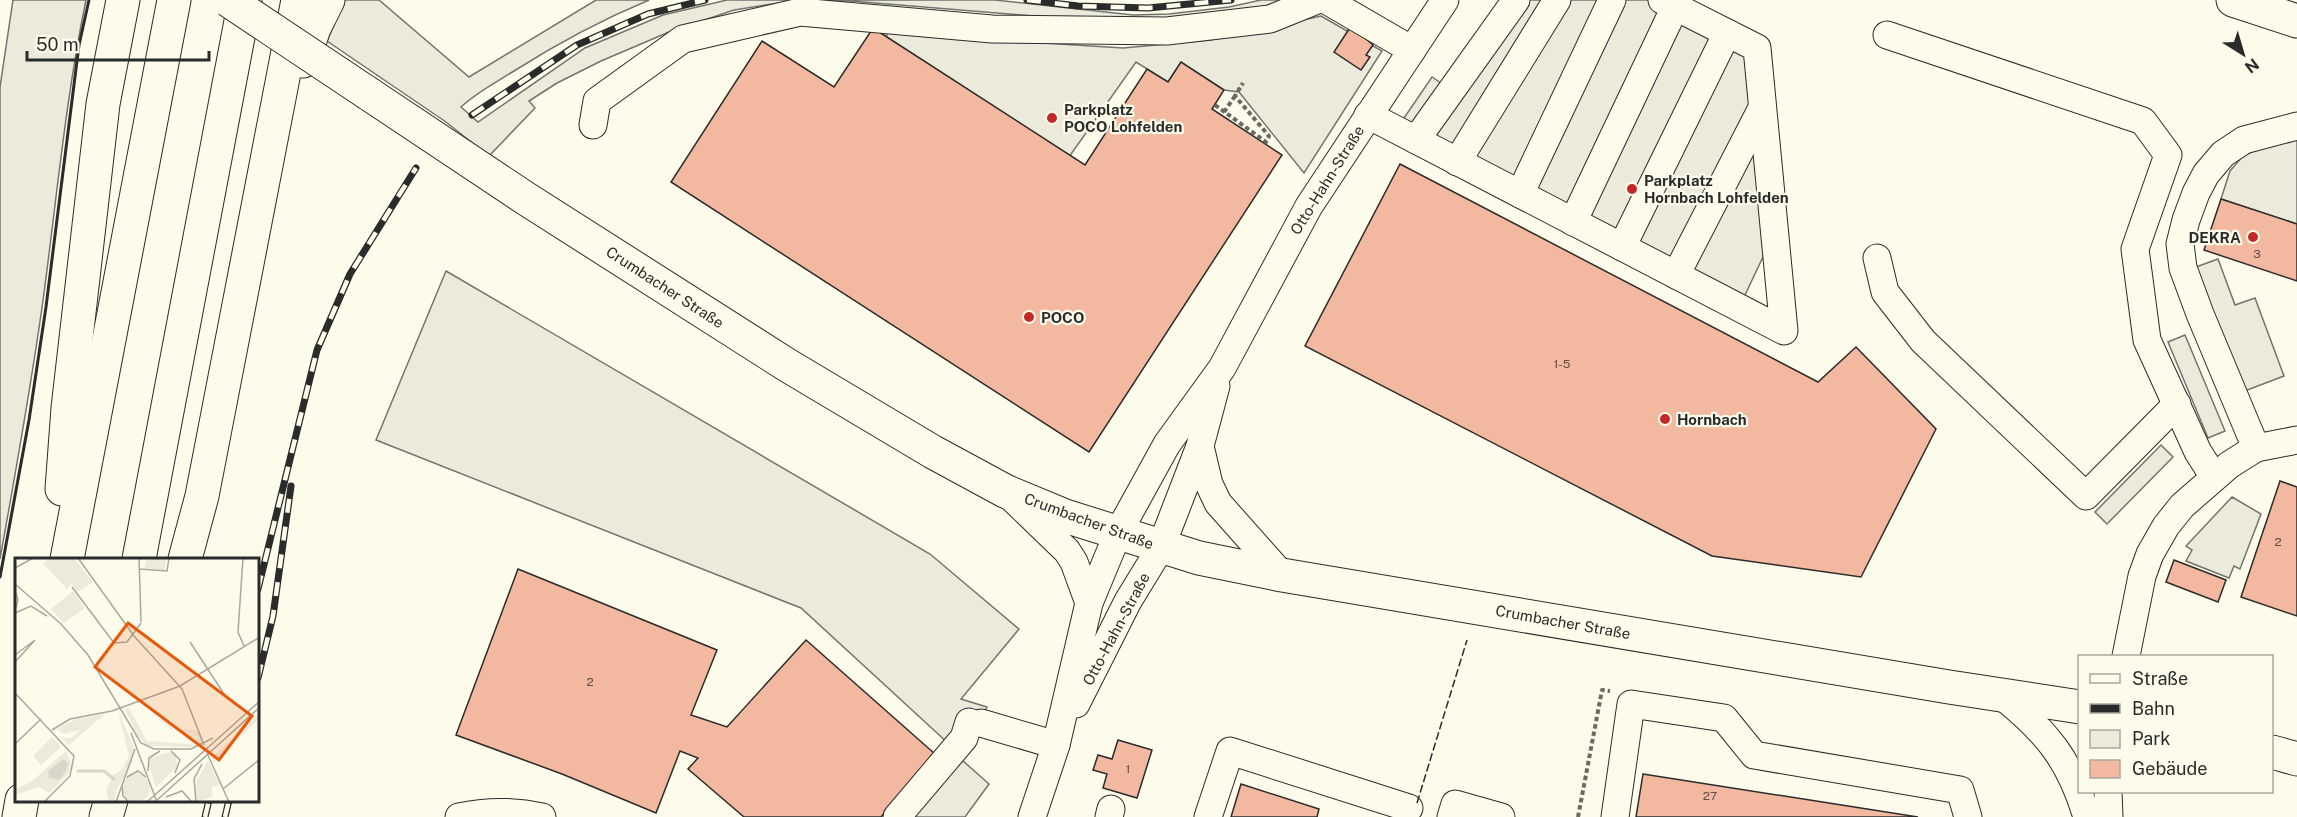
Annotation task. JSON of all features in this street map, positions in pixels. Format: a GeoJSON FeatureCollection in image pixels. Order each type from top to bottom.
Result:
{"type":"FeatureCollection","features":[{"type":"Feature","properties":{"kind":"main road"},"geometry":{"type":"LineString","coordinates":[[56,558],[68,408],[103,104],[123,0]]}},
{"type":"Feature","properties":{"kind":"main road"},"geometry":{"type":"LineString","coordinates":[[67,558],[174,0]]}},
{"type":"Feature","properties":{"kind":"main road","name":"Crumbacher Straße"},"geometry":{"type":"LineString","coordinates":[[228,0],[525,198],[787,365],[933,452],[1005,491],[1065,516],[1199,558],[1282,575],[2078,707]]}},
{"type":"Feature","properties":{"kind":"main road"},"geometry":{"type":"LineString","coordinates":[[139,558],[245,0]]}},
{"type":"Feature","properties":{"kind":"main road"},"geometry":{"type":"LineString","coordinates":[[185,558],[202,496],[298,0]]}},
{"type":"Feature","properties":{"kind":"main road"},"geometry":{"type":"LineString","coordinates":[[262,195],[314,28],[328,0]]}},
{"type":"Feature","properties":{"kind":"main road"},"geometry":{"type":"LineString","coordinates":[[2234,0],[2297,21]]}},
{"type":"Feature","properties":{"kind":"main road"},"geometry":{"type":"LineString","coordinates":[[2273,753],[2297,759]]}},
{"type":"Feature","properties":{"kind":"main road"},"geometry":{"type":"LineString","coordinates":[[19,817],[22,802]]}},
{"type":"Feature","properties":{"kind":"main road"},"geometry":{"type":"LineString","coordinates":[[90,817],[93,802]]}},
{"type":"Feature","properties":{"kind":"main road"},"geometry":{"type":"LineString","coordinates":[[106,817],[111,802]]}},
{"type":"Feature","properties":{"kind":"street"},"geometry":{"type":"LineString","coordinates":[[593,126],[597,101],[683,39],[800,12],[992,29],[1167,31],[1270,19],[1317,0]]}},
{"type":"Feature","properties":{"kind":"street"},"geometry":{"type":"LineString","coordinates":[[1326,0],[1412,50]]}},
{"type":"Feature","properties":{"kind":"street","name":"Otto-Hahn-Straße"},"geometry":{"type":"LineString","coordinates":[[1032,817],[1056,745],[1089,603],[1118,533],[1167,444],[1222,368],[1308,206],[1445,0]]}},
{"type":"Feature","properties":{"kind":"street"},"geometry":{"type":"LineString","coordinates":[[1416,140],[1516,0]]}},
{"type":"Feature","properties":{"kind":"street"},"geometry":{"type":"LineString","coordinates":[[1457,162],[1557,0]]}},
{"type":"Feature","properties":{"kind":"street"},"geometry":{"type":"LineString","coordinates":[[1520,194],[1612,0]]}},
{"type":"Feature","properties":{"kind":"street"},"geometry":{"type":"LineString","coordinates":[[1368,115],[1457,162],[1520,194],[1573,222],[1784,331],[1757,48],[1669,3],[1573,222]]}},
{"type":"Feature","properties":{"kind":"street"},"geometry":{"type":"LineString","coordinates":[[1622,247],[1727,33]]}},
{"type":"Feature","properties":{"kind":"street"},"geometry":{"type":"LineString","coordinates":[[1887,35],[2143,121],[2168,155],[2135,249],[2147,340],[2198,452],[2214,477]]}},
{"type":"Feature","properties":{"kind":"street"},"geometry":{"type":"LineString","coordinates":[[1676,275],[1762,108]]}},
{"type":"Feature","properties":{"kind":"street"},"geometry":{"type":"LineString","coordinates":[[2256,448],[2200,314],[2183,268],[2180,244],[2196,193],[2206,174],[2223,154],[2244,140],[2297,126]]}},
{"type":"Feature","properties":{"kind":"street"},"geometry":{"type":"LineString","coordinates":[[1877,258],[1885,292],[1923,341],[2086,496],[2176,404]]}},
{"type":"Feature","properties":{"kind":"street","name":"Otto-Hahn-Straße"},"geometry":{"type":"LineString","coordinates":[[1056,745],[1122,612],[1161,547],[1200,446],[1222,368]]}},
{"type":"Feature","properties":{"kind":"street"},"geometry":{"type":"LineString","coordinates":[[2126,655],[2142,576],[2150,554],[2166,526],[2182,506],[2214,477],[2256,448],[2297,440]]}},
{"type":"Feature","properties":{"kind":"street","name":"Otto-Hahn-Straße"},"geometry":{"type":"LineString","coordinates":[[1200,446],[1209,484],[1218,503],[1282,575]]}},
{"type":"Feature","properties":{"kind":"street"},"geometry":{"type":"LineString","coordinates":[[1005,491],[1067,551],[1074,562],[1089,603]]}},
{"type":"Feature","properties":{"kind":"street"},"geometry":{"type":"LineString","coordinates":[[2002,696],[2032,720],[2055,746],[2078,791]]}},
{"type":"Feature","properties":{"kind":"street"},"geometry":{"type":"LineString","coordinates":[[1615,817],[1631,704],[1724,718],[1754,755],[1960,790],[1968,817]]}},
{"type":"Feature","properties":{"kind":"street"},"geometry":{"type":"LineString","coordinates":[[897,817],[975,722],[1056,745]]}},
{"type":"Feature","properties":{"kind":"street"},"geometry":{"type":"LineString","coordinates":[[1208,817],[1230,751],[1409,808]]}},
{"type":"Feature","properties":{"kind":"street"},"geometry":{"type":"LineString","coordinates":[[2108,793],[2109,817]]}},
{"type":"Feature","properties":{"kind":"street"},"geometry":{"type":"LineString","coordinates":[[1451,817],[1455,804],[1501,817]]}},
{"type":"Feature","properties":{"kind":"street"},"geometry":{"type":"LineString","coordinates":[[470,816],[526,813],[542,817]]}},
{"type":"Feature","properties":{"kind":"path"},"geometry":{"type":"LineString","coordinates":[[1224,112],[1243,83]]}},
{"type":"Feature","properties":{"kind":"path"},"geometry":{"type":"LineString","coordinates":[[1215,105],[1266,142],[1269,136],[1235,96]]}},
{"type":"Feature","properties":{"kind":"path"},"geometry":{"type":"LineString","coordinates":[[1578,817],[1602,690],[1624,693],[1631,704]]}},
{"type":"Feature","properties":{"kind":"green space"},"geometry":{"type":"Polygon","coordinates":[[[13,0],[86,0],[67,109],[34,360],[0,559],[0,87],[13,0]]]}},
{"type":"Feature","properties":{"kind":"green space"},"geometry":{"type":"Polygon","coordinates":[[[345,0],[379,0],[469,77],[596,0],[649,0],[563,42],[473,97],[461,107],[478,122],[585,48],[663,15],[727,0],[798,0],[734,10],[669,32],[557,83],[529,101],[535,108],[489,156],[446,122],[327,41],[345,0]]]}},
{"type":"Feature","properties":{"kind":"green space"},"geometry":{"type":"Polygon","coordinates":[[[798,0],[995,0],[1133,15],[1169,14],[1229,7],[1261,0],[1290,0],[1253,13],[1106,22],[851,1],[798,0]]]}},
{"type":"Feature","properties":{"kind":"shaded area","name":"Parkplatz Hornbach Lohfelden"},"geometry":{"type":"Polygon","coordinates":[[[1507,0],[1682,0],[1774,81],[1771,240],[1736,314],[1391,137],[1432,77],[1447,87],[1507,0]]]}},
{"type":"Feature","properties":{"kind":"shaded area","name":"Parkplatz POCO Lohfelden"},"geometry":{"type":"Polygon","coordinates":[[[1321,16],[1382,51],[1304,173],[1239,92],[1224,90],[1181,62],[1168,82],[1136,62],[1069,157],[884,40],[889,31],[1123,48],[1211,40],[1321,16]]]}},
{"type":"Feature","properties":{"kind":"shaded area"},"geometry":{"type":"Polygon","coordinates":[[[2297,138],[2297,224],[2221,199],[2230,171],[2243,156],[2263,147],[2297,138]]]}},
{"type":"Feature","properties":{"kind":"shaded area"},"geometry":{"type":"Polygon","coordinates":[[[2218,259],[2235,305],[2255,298],[2284,376],[2242,392],[2196,267],[2218,259]]]}},
{"type":"Feature","properties":{"kind":"shaded area"},"geometry":{"type":"Polygon","coordinates":[[[446,271],[930,554],[1019,629],[961,699],[987,707],[962,760],[989,784],[965,817],[887,817],[949,744],[801,608],[376,440],[446,271]]]}},
{"type":"Feature","properties":{"kind":"shaded area"},"geometry":{"type":"Polygon","coordinates":[[[2185,335],[2225,431],[2208,438],[2168,342],[2185,335]]]}},
{"type":"Feature","properties":{"kind":"shaded area"},"geometry":{"type":"Polygon","coordinates":[[[2161,445],[2173,457],[2107,524],[2095,512],[2161,445]]]}},
{"type":"Feature","properties":{"kind":"shaded area"},"geometry":{"type":"Polygon","coordinates":[[[2232,497],[2261,514],[2240,569],[2234,566],[2229,578],[2186,561],[2192,550],[2186,546],[2232,497]]]}},
{"type":"Feature","properties":{"kind":"building"},"geometry":{"type":"Polygon","coordinates":[[[1351,26],[1373,45],[1366,55],[1370,57],[1361,70],[1334,52],[1351,26]]]}},
{"type":"Feature","properties":{"kind":"building","name":"POCO"},"geometry":{"type":"Polygon","coordinates":[[[873,28],[1085,165],[1147,69],[1168,82],[1181,62],[1224,90],[1212,109],[1282,155],[1089,452],[671,182],[762,41],[834,87],[873,28]]]}},
{"type":"Feature","properties":{"kind":"building"},"geometry":{"type":"Polygon","coordinates":[[[1400,164],[1818,382],[1856,347],[1936,429],[1861,577],[1712,556],[1305,346],[1400,164]]]}},
{"type":"Feature","properties":{"kind":"building","name":"DEKRA"},"geometry":{"type":"Polygon","coordinates":[[[2221,199],[2297,224],[2297,281],[2204,250],[2221,199]]]}},
{"type":"Feature","properties":{"kind":"building"},"geometry":{"type":"Polygon","coordinates":[[[2280,481],[2297,487],[2297,616],[2241,597],[2280,481]]]}},
{"type":"Feature","properties":{"kind":"building"},"geometry":{"type":"Polygon","coordinates":[[[2174,560],[2226,580],[2218,602],[2166,582],[2174,560]]]}},
{"type":"Feature","properties":{"kind":"building"},"geometry":{"type":"Polygon","coordinates":[[[518,569],[717,650],[691,715],[727,727],[806,640],[935,754],[881,817],[744,817],[688,769],[698,758],[680,751],[656,813],[562,774],[456,735],[518,569]]]}},
{"type":"Feature","properties":{"kind":"building"},"geometry":{"type":"Polygon","coordinates":[[[1118,740],[1152,750],[1137,798],[1103,788],[1107,774],[1093,770],[1098,755],[1112,759],[1118,740]]]}},
{"type":"Feature","properties":{"kind":"building"},"geometry":{"type":"Polygon","coordinates":[[[1643,774],[1918,817],[1636,817],[1643,774]]]}},
{"type":"Feature","properties":{"kind":"building"},"geometry":{"type":"Polygon","coordinates":[[[1241,784],[1319,809],[1317,817],[1231,817],[1241,784]]]}},
{"type":"Feature","properties":{"kind":"railway"},"geometry":{"type":"LineString","coordinates":[[472,115],[577,45],[648,14],[705,0]]}},
{"type":"Feature","properties":{"kind":"railway"},"geometry":{"type":"LineString","coordinates":[[1027,0],[1078,6],[1148,8],[1231,0]]}},
{"type":"Feature","properties":{"kind":"railway"},"geometry":{"type":"LineString","coordinates":[[260,581],[317,350],[350,274],[416,168]]}},
{"type":"Feature","properties":{"kind":"railway"},"geometry":{"type":"LineString","coordinates":[[260,670],[273,616],[291,486]]}},
{"type":"Feature","properties":{"kind":"railway"},"geometry":{"type":"LineString","coordinates":[[205,817],[209,802]]}},
{"type":"Feature","properties":{"kind":"railway"},"geometry":{"type":"LineString","coordinates":[[225,817],[229,802]]}},
{"type":"Feature","properties":{"kind":"fence"},"geometry":{"type":"LineString","coordinates":[[1417,803],[1467,640]]}},
{"type":"Feature","properties":{"kind":"wall"},"geometry":{"type":"LineString","coordinates":[[0,577],[29,420],[46,307],[79,45],[89,0]]}},
{"type":"Feature","properties":{"kind":"place","name":"Parkplatz POCO Lohfelden"},"geometry":{"type":"Point","coordinates":[1052,118]}},
{"type":"Feature","properties":{"kind":"place","name":"Parkplatz Hornbach Lohfelden"},"geometry":{"type":"Point","coordinates":[1632,189]}},
{"type":"Feature","properties":{"kind":"place","name":"DEKRA"},"geometry":{"type":"Point","coordinates":[2253,237]}},
{"type":"Feature","properties":{"kind":"place","name":"POCO"},"geometry":{"type":"Point","coordinates":[1029,317]}},
{"type":"Feature","properties":{"kind":"place","name":"Hornbach"},"geometry":{"type":"Point","coordinates":[1665,419]}}]}
